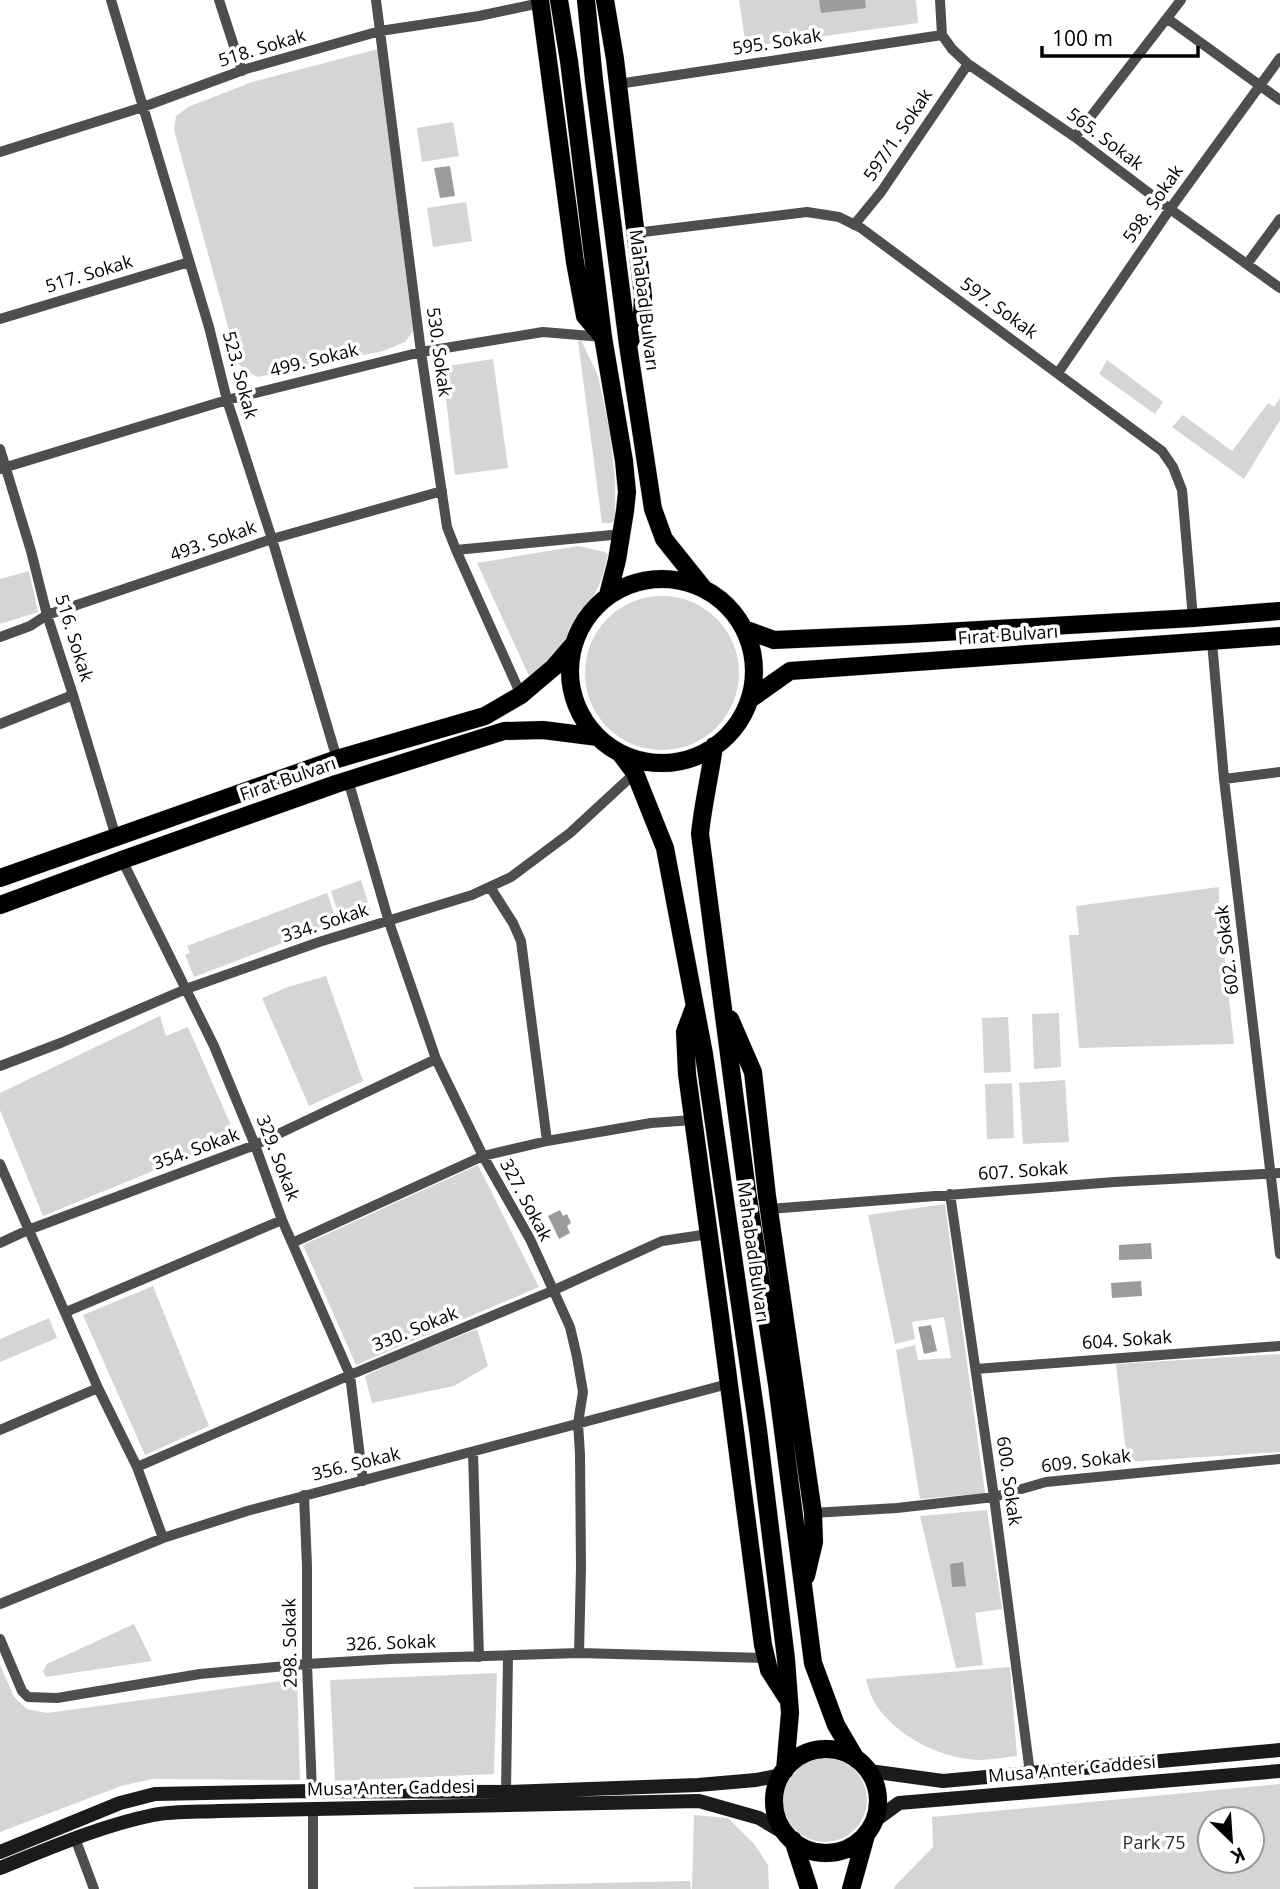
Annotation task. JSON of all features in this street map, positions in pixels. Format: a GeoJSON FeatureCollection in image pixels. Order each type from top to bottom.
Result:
{"type":"FeatureCollection","features":[{"type":"Feature","properties":{"kind":"main road"},"geometry":{"type":"LineString","coordinates":[[559,0],[603,337],[627,492],[622,534],[608,595]]}},
{"type":"Feature","properties":{"kind":"main road","name":"Mahabad Bulvarı"},"geometry":{"type":"LineString","coordinates":[[586,0],[628,345],[653,509],[664,539],[704,589]]}},
{"type":"Feature","properties":{"kind":"main road"},"geometry":{"type":"LineString","coordinates":[[605,0],[643,296],[642,316],[628,345]]}},
{"type":"Feature","properties":{"kind":"main road"},"geometry":{"type":"LineString","coordinates":[[540,1],[584,316],[603,337]]}},
{"type":"Feature","properties":{"kind":"main road"},"geometry":{"type":"LineString","coordinates":[[655,579],[681,580],[704,589],[720,599],[734,613],[744,629],[752,652],[754,676],[749,700],[735,726],[714,746],[692,757],[668,762],[643,761],[620,753],[598,737],[585,722],[576,705],[570,685],[569,665],[581,626],[593,609],[608,595],[631,584],[655,579]]}},
{"type":"Feature","properties":{"kind":"main road","name":"Fırat Bulvarı"},"geometry":{"type":"LineString","coordinates":[[744,629],[774,640],[1280,611]]}},
{"type":"Feature","properties":{"kind":"main road","name":"Fırat Bulvarı"},"geometry":{"type":"LineString","coordinates":[[749,700],[790,671],[1280,636]]}},
{"type":"Feature","properties":{"kind":"main road","name":"Fırat Bulvarı"},"geometry":{"type":"LineString","coordinates":[[0,878],[337,759],[485,716],[521,695],[554,667],[573,645]]}},
{"type":"Feature","properties":{"kind":"main road"},"geometry":{"type":"LineString","coordinates":[[485,716],[497,719],[499,724],[499,728],[488,736]]}},
{"type":"Feature","properties":{"kind":"main road","name":"Fırat Bulvarı"},"geometry":{"type":"LineString","coordinates":[[0,905],[348,780],[488,736],[503,732],[543,730],[598,737]]}},
{"type":"Feature","properties":{"kind":"main road","name":"Mahabad Bulvarı"},"geometry":{"type":"LineString","coordinates":[[714,746],[700,834],[813,1663],[836,1725],[862,1765]]}},
{"type":"Feature","properties":{"kind":"main road","name":"Mahabad Bulvarı"},"geometry":{"type":"LineString","coordinates":[[620,753],[635,773],[665,848],[704,1054],[758,1430],[786,1659],[789,1702],[783,1773]]}},
{"type":"Feature","properties":{"kind":"main road"},"geometry":{"type":"LineString","coordinates":[[722,1001],[752,1072],[813,1513],[814,1542],[803,1590]]}},
{"type":"Feature","properties":{"kind":"main road"},"geometry":{"type":"LineString","coordinates":[[695,1007],[685,1032],[687,1074],[763,1645],[769,1670],[789,1702]]}},
{"type":"Feature","properties":{"kind":"main road"},"geometry":{"type":"LineString","coordinates":[[809,1889],[789,1837],[778,1821],[775,1795],[783,1773],[792,1762],[807,1753],[824,1749],[841,1751],[862,1765],[873,1780],[878,1797],[877,1810],[851,1889]]}},
{"type":"Feature","properties":{"kind":"main road","name":"Musa Anter Caddesi"},"geometry":{"type":"LineString","coordinates":[[862,1765],[943,1781],[1280,1750]]}},
{"type":"Feature","properties":{"kind":"main road","name":"Musa Anter Caddesi"},"geometry":{"type":"LineString","coordinates":[[870,1828],[899,1803],[1280,1771]]}},
{"type":"Feature","properties":{"kind":"main road","name":"Musa Anter Caddesi"},"geometry":{"type":"LineString","coordinates":[[0,1852],[120,1803],[155,1794],[312,1791],[506,1792],[698,1785],[756,1780],[783,1773]]}},
{"type":"Feature","properties":{"kind":"main road","name":"Musa Anter Caddesi"},"geometry":{"type":"LineString","coordinates":[[0,1868],[75,1838],[156,1814],[699,1801],[759,1818],[789,1837]]}},
{"type":"Feature","properties":{"kind":"main road"},"geometry":{"type":"LineString","coordinates":[[789,1837],[811,1850],[826,1853],[841,1851],[855,1844],[870,1828]]}},
{"type":"Feature","properties":{"kind":"street","name":"523. Sokak"},"geometry":{"type":"LineString","coordinates":[[111,0],[209,327],[227,400],[337,759]]}},
{"type":"Feature","properties":{"kind":"street"},"geometry":{"type":"LineString","coordinates":[[219,0],[242,71]]}},
{"type":"Feature","properties":{"kind":"street","name":"530. Sokak"},"geometry":{"type":"LineString","coordinates":[[376,0],[421,352],[447,527],[521,695]]}},
{"type":"Feature","properties":{"kind":"street"},"geometry":{"type":"LineString","coordinates":[[940,0],[942,35]]}},
{"type":"Feature","properties":{"kind":"street"},"geometry":{"type":"LineString","coordinates":[[1075,137],[1181,0]]}},
{"type":"Feature","properties":{"kind":"street","name":"518. Sokak"},"geometry":{"type":"LineString","coordinates":[[0,152],[143,107],[242,71],[380,32],[479,16],[540,1]]}},
{"type":"Feature","properties":{"kind":"street"},"geometry":{"type":"LineString","coordinates":[[1168,19],[1280,100]]}},
{"type":"Feature","properties":{"kind":"street","name":"595. Sokak"},"geometry":{"type":"LineString","coordinates":[[618,85],[942,35]]}},
{"type":"Feature","properties":{"kind":"street","name":"565. Sokak"},"geometry":{"type":"LineString","coordinates":[[942,35],[968,64],[1075,137],[1280,288]]}},
{"type":"Feature","properties":{"kind":"street","name":"598. Sokak"},"geometry":{"type":"LineString","coordinates":[[1058,373],[1170,209],[1280,58]]}},
{"type":"Feature","properties":{"kind":"street","name":"597/1. Sokak"},"geometry":{"type":"LineString","coordinates":[[854,225],[881,192],[968,64]]}},
{"type":"Feature","properties":{"kind":"street","name":"597. Sokak"},"geometry":{"type":"LineString","coordinates":[[635,233],[807,212],[839,217],[854,225],[1162,451],[1173,467],[1182,490],[1193,618]]}},
{"type":"Feature","properties":{"kind":"street"},"geometry":{"type":"LineString","coordinates":[[1247,264],[1280,219]]}},
{"type":"Feature","properties":{"kind":"street","name":"517. Sokak"},"geometry":{"type":"LineString","coordinates":[[0,319],[189,262]]}},
{"type":"Feature","properties":{"kind":"street","name":"499. Sokak"},"geometry":{"type":"LineString","coordinates":[[3,468],[227,400],[421,352],[543,332],[603,337]]}},
{"type":"Feature","properties":{"kind":"street","name":"516. Sokak"},"geometry":{"type":"LineString","coordinates":[[0,449],[3,468],[31,551],[47,615],[116,837]]}},
{"type":"Feature","properties":{"kind":"street","name":"493. Sokak"},"geometry":{"type":"LineString","coordinates":[[0,637],[30,626],[47,615],[272,540],[442,491]]}},
{"type":"Feature","properties":{"kind":"street"},"geometry":{"type":"LineString","coordinates":[[456,550],[622,534]]}},
{"type":"Feature","properties":{"kind":"street","name":"602. Sokak"},"geometry":{"type":"LineString","coordinates":[[1212,642],[1224,779],[1275,1173],[1280,1254]]}},
{"type":"Feature","properties":{"kind":"street"},"geometry":{"type":"LineString","coordinates":[[0,724],[74,695]]}},
{"type":"Feature","properties":{"kind":"street"},"geometry":{"type":"LineString","coordinates":[[1224,779],[1280,772]]}},
{"type":"Feature","properties":{"kind":"street","name":"334. Sokak"},"geometry":{"type":"LineString","coordinates":[[0,1066],[186,989],[319,942],[389,922],[490,887],[511,877],[570,833],[635,773]]}},
{"type":"Feature","properties":{"kind":"street","name":"327. Sokak"},"geometry":{"type":"LineString","coordinates":[[348,780],[389,922],[436,1059],[483,1156],[530,1239],[570,1327],[583,1392],[578,1423],[581,1555],[579,1653]]}},
{"type":"Feature","properties":{"kind":"street","name":"329. Sokak"},"geometry":{"type":"LineString","coordinates":[[122,859],[214,1046],[256,1145],[282,1220],[350,1375],[363,1481]]}},
{"type":"Feature","properties":{"kind":"street"},"geometry":{"type":"LineString","coordinates":[[490,887],[521,941],[547,1141]]}},
{"type":"Feature","properties":{"kind":"street","name":"354. Sokak"},"geometry":{"type":"LineString","coordinates":[[0,1242],[256,1145],[436,1059]]}},
{"type":"Feature","properties":{"kind":"street"},"geometry":{"type":"LineString","coordinates":[[292,1243],[483,1156],[547,1141],[651,1123],[693,1120]]}},
{"type":"Feature","properties":{"kind":"street"},"geometry":{"type":"LineString","coordinates":[[0,1164],[98,1388],[137,1467],[163,1538]]}},
{"type":"Feature","properties":{"kind":"street","name":"607. Sokak"},"geometry":{"type":"LineString","coordinates":[[769,1209],[1114,1182],[1275,1173]]}},
{"type":"Feature","properties":{"kind":"street","name":"600. Sokak"},"geometry":{"type":"LineString","coordinates":[[950,1194],[994,1497],[1030,1773]]}},
{"type":"Feature","properties":{"kind":"street"},"geometry":{"type":"LineString","coordinates":[[66,1312],[282,1220]]}},
{"type":"Feature","properties":{"kind":"street","name":"330. Sokak"},"geometry":{"type":"LineString","coordinates":[[137,1467],[552,1291],[662,1241],[709,1234]]}},
{"type":"Feature","properties":{"kind":"street","name":"604. Sokak"},"geometry":{"type":"LineString","coordinates":[[976,1370],[1280,1346]]}},
{"type":"Feature","properties":{"kind":"street","name":"356. Sokak"},"geometry":{"type":"LineString","coordinates":[[0,1604],[163,1538],[247,1511],[728,1384]]}},
{"type":"Feature","properties":{"kind":"street"},"geometry":{"type":"LineString","coordinates":[[0,1430],[98,1388]]}},
{"type":"Feature","properties":{"kind":"street"},"geometry":{"type":"LineString","coordinates":[[473,1452],[479,1657]]}},
{"type":"Feature","properties":{"kind":"street","name":"609. Sokak"},"geometry":{"type":"LineString","coordinates":[[813,1513],[897,1508],[994,1497],[1046,1482],[1280,1459]]}},
{"type":"Feature","properties":{"kind":"street","name":"298. Sokak"},"geometry":{"type":"LineString","coordinates":[[304,1495],[312,1791]]}},
{"type":"Feature","properties":{"kind":"street","name":"326. Sokak"},"geometry":{"type":"LineString","coordinates":[[0,1639],[22,1692],[28,1697],[57,1698],[200,1674],[390,1659],[579,1653],[766,1658]]}},
{"type":"Feature","properties":{"kind":"street"},"geometry":{"type":"LineString","coordinates":[[506,1792],[508,1656]]}},
{"type":"Feature","properties":{"kind":"street"},"geometry":{"type":"LineString","coordinates":[[313,1809],[313,1889]]}},
{"type":"Feature","properties":{"kind":"street"},"geometry":{"type":"LineString","coordinates":[[75,1838],[94,1889]]}},
{"type":"Feature","properties":{"kind":"green space"},"geometry":{"type":"Polygon","coordinates":[[[739,0],[916,0],[918,23],[746,47],[739,0]]]}},
{"type":"Feature","properties":{"kind":"green space"},"geometry":{"type":"Polygon","coordinates":[[[378,49],[413,331],[405,342],[383,351],[258,377],[245,371],[238,363],[174,130],[176,116],[188,107],[252,82],[378,49]]]}},
{"type":"Feature","properties":{"kind":"green space"},"geometry":{"type":"Polygon","coordinates":[[[453,122],[459,156],[422,162],[417,128],[453,122]]]}},
{"type":"Feature","properties":{"kind":"green space"},"geometry":{"type":"Polygon","coordinates":[[[466,202],[472,241],[433,247],[427,208],[466,202]]]}},
{"type":"Feature","properties":{"kind":"green space"},"geometry":{"type":"Polygon","coordinates":[[[581,340],[598,376],[610,432],[615,481],[615,520],[611,523],[602,523],[578,341],[581,340]]]}},
{"type":"Feature","properties":{"kind":"green space"},"geometry":{"type":"Polygon","coordinates":[[[493,359],[508,468],[455,475],[442,367],[493,359]]]}},
{"type":"Feature","properties":{"kind":"green space"},"geometry":{"type":"Polygon","coordinates":[[[1107,360],[1163,402],[1155,414],[1099,374],[1107,360]]]}},
{"type":"Feature","properties":{"kind":"green space"},"geometry":{"type":"Polygon","coordinates":[[[1280,398],[1280,420],[1244,479],[1172,427],[1183,415],[1232,451],[1268,403],[1274,407],[1280,398]]]}},
{"type":"Feature","properties":{"kind":"green space"},"geometry":{"type":"Polygon","coordinates":[[[578,546],[608,555],[601,580],[570,634],[550,658],[529,676],[477,563],[578,546]]]}},
{"type":"Feature","properties":{"kind":"green space"},"geometry":{"type":"Polygon","coordinates":[[[29,571],[38,612],[0,624],[0,579],[29,571]]]}},
{"type":"Feature","properties":{"kind":"green space"},"geometry":{"type":"Polygon","coordinates":[[[662,596],[692,602],[717,618],[733,643],[739,673],[733,703],[717,728],[692,744],[662,750],[632,744],[607,728],[591,703],[585,673],[591,643],[607,618],[632,602],[662,596]]]}},
{"type":"Feature","properties":{"kind":"green space"},"geometry":{"type":"Polygon","coordinates":[[[361,880],[371,912],[341,923],[331,891],[361,880]]]}},
{"type":"Feature","properties":{"kind":"green space"},"geometry":{"type":"Polygon","coordinates":[[[1219,887],[1234,1044],[1079,1048],[1069,935],[1079,935],[1076,906],[1219,887]]]}},
{"type":"Feature","properties":{"kind":"green space"},"geometry":{"type":"Polygon","coordinates":[[[327,893],[337,922],[194,977],[185,955],[190,953],[187,946],[327,893]]]}},
{"type":"Feature","properties":{"kind":"green space"},"geometry":{"type":"Polygon","coordinates":[[[326,976],[363,1081],[309,1106],[262,998],[326,976]]]}},
{"type":"Feature","properties":{"kind":"green space"},"geometry":{"type":"Polygon","coordinates":[[[1059,1013],[1061,1067],[1034,1069],[1032,1014],[1059,1013]]]}},
{"type":"Feature","properties":{"kind":"green space"},"geometry":{"type":"Polygon","coordinates":[[[160,1016],[166,1036],[188,1027],[236,1137],[43,1216],[0,1110],[0,1093],[160,1016]]]}},
{"type":"Feature","properties":{"kind":"green space"},"geometry":{"type":"Polygon","coordinates":[[[1008,1017],[1011,1072],[984,1073],[982,1018],[1008,1017]]]}},
{"type":"Feature","properties":{"kind":"green space"},"geometry":{"type":"Polygon","coordinates":[[[1065,1080],[1069,1142],[1023,1144],[1019,1083],[1065,1080]]]}},
{"type":"Feature","properties":{"kind":"green space"},"geometry":{"type":"Polygon","coordinates":[[[1012,1083],[1014,1138],[987,1139],[985,1084],[1012,1083]]]}},
{"type":"Feature","properties":{"kind":"green space"},"geometry":{"type":"Polygon","coordinates":[[[478,1165],[539,1287],[356,1365],[303,1245],[478,1165]]]}},
{"type":"Feature","properties":{"kind":"green space"},"geometry":{"type":"Polygon","coordinates":[[[945,1204],[985,1493],[920,1499],[896,1350],[915,1345],[918,1360],[951,1358],[944,1317],[912,1322],[915,1339],[895,1344],[868,1215],[945,1204]]]}},
{"type":"Feature","properties":{"kind":"green space"},"geometry":{"type":"Polygon","coordinates":[[[153,1286],[209,1426],[145,1455],[83,1315],[153,1286]]]}},
{"type":"Feature","properties":{"kind":"green space"},"geometry":{"type":"Polygon","coordinates":[[[49,1318],[57,1338],[0,1362],[0,1339],[49,1318]]]}},
{"type":"Feature","properties":{"kind":"green space"},"geometry":{"type":"Polygon","coordinates":[[[477,1329],[488,1366],[454,1386],[372,1403],[365,1376],[477,1329]]]}},
{"type":"Feature","properties":{"kind":"green space"},"geometry":{"type":"Polygon","coordinates":[[[1280,1354],[1280,1452],[1127,1462],[1116,1364],[1280,1354]]]}},
{"type":"Feature","properties":{"kind":"green space"},"geometry":{"type":"Polygon","coordinates":[[[987,1510],[1002,1609],[975,1613],[983,1665],[956,1668],[920,1516],[987,1510]]]}},
{"type":"Feature","properties":{"kind":"green space"},"geometry":{"type":"Polygon","coordinates":[[[134,1624],[152,1661],[46,1677],[43,1671],[47,1664],[134,1624]]]}},
{"type":"Feature","properties":{"kind":"green space"},"geometry":{"type":"Polygon","coordinates":[[[0,1665],[14,1697],[27,1709],[47,1713],[297,1679],[300,1780],[152,1779],[121,1786],[0,1832],[0,1665]]]}},
{"type":"Feature","properties":{"kind":"green space"},"geometry":{"type":"Polygon","coordinates":[[[1010,1667],[1017,1756],[988,1760],[964,1759],[933,1750],[905,1734],[881,1712],[873,1700],[866,1679],[1010,1667]]]}},
{"type":"Feature","properties":{"kind":"green space"},"geometry":{"type":"Polygon","coordinates":[[[497,1673],[494,1774],[335,1781],[330,1680],[497,1673]]]}},
{"type":"Feature","properties":{"kind":"green space"},"geometry":{"type":"Polygon","coordinates":[[[825,1758],[841,1761],[855,1770],[864,1784],[867,1800],[864,1816],[855,1830],[841,1839],[825,1842],[809,1839],[795,1830],[786,1816],[783,1800],[786,1784],[795,1770],[809,1761],[825,1758]]]}},
{"type":"Feature","properties":{"kind":"green space","name":"Park 75"},"geometry":{"type":"Polygon","coordinates":[[[1280,1784],[1280,1889],[894,1889],[933,1847],[932,1817],[1280,1784]]]}},
{"type":"Feature","properties":{"kind":"green space"},"geometry":{"type":"Polygon","coordinates":[[[694,1815],[728,1818],[755,1845],[768,1865],[769,1889],[692,1889],[694,1815]]]}},
{"type":"Feature","properties":{"kind":"green space"},"geometry":{"type":"Polygon","coordinates":[[[690,1881],[691,1889],[413,1887],[690,1881]]]}},
{"type":"Feature","properties":{"kind":"shaded area"},"geometry":{"type":"Polygon","coordinates":[[[819,0],[865,0],[866,8],[821,13],[819,0]]]}},
{"type":"Feature","properties":{"kind":"shaded area"},"geometry":{"type":"Polygon","coordinates":[[[450,166],[455,196],[440,198],[434,168],[450,166]]]}},
{"type":"Feature","properties":{"kind":"shaded area"},"geometry":{"type":"Polygon","coordinates":[[[560,1210],[563,1216],[567,1214],[571,1223],[567,1226],[570,1233],[559,1239],[548,1216],[560,1210]]]}},
{"type":"Feature","properties":{"kind":"shaded area"},"geometry":{"type":"Polygon","coordinates":[[[1151,1243],[1152,1259],[1119,1260],[1119,1245],[1151,1243]]]}},
{"type":"Feature","properties":{"kind":"shaded area"},"geometry":{"type":"Polygon","coordinates":[[[1141,1281],[1142,1296],[1112,1298],[1111,1283],[1141,1281]]]}},
{"type":"Feature","properties":{"kind":"shaded area"},"geometry":{"type":"Polygon","coordinates":[[[931,1325],[937,1351],[924,1354],[918,1327],[931,1325]]]}},
{"type":"Feature","properties":{"kind":"shaded area"},"geometry":{"type":"Polygon","coordinates":[[[963,1562],[966,1586],[952,1587],[950,1564],[963,1562]]]}}]}
